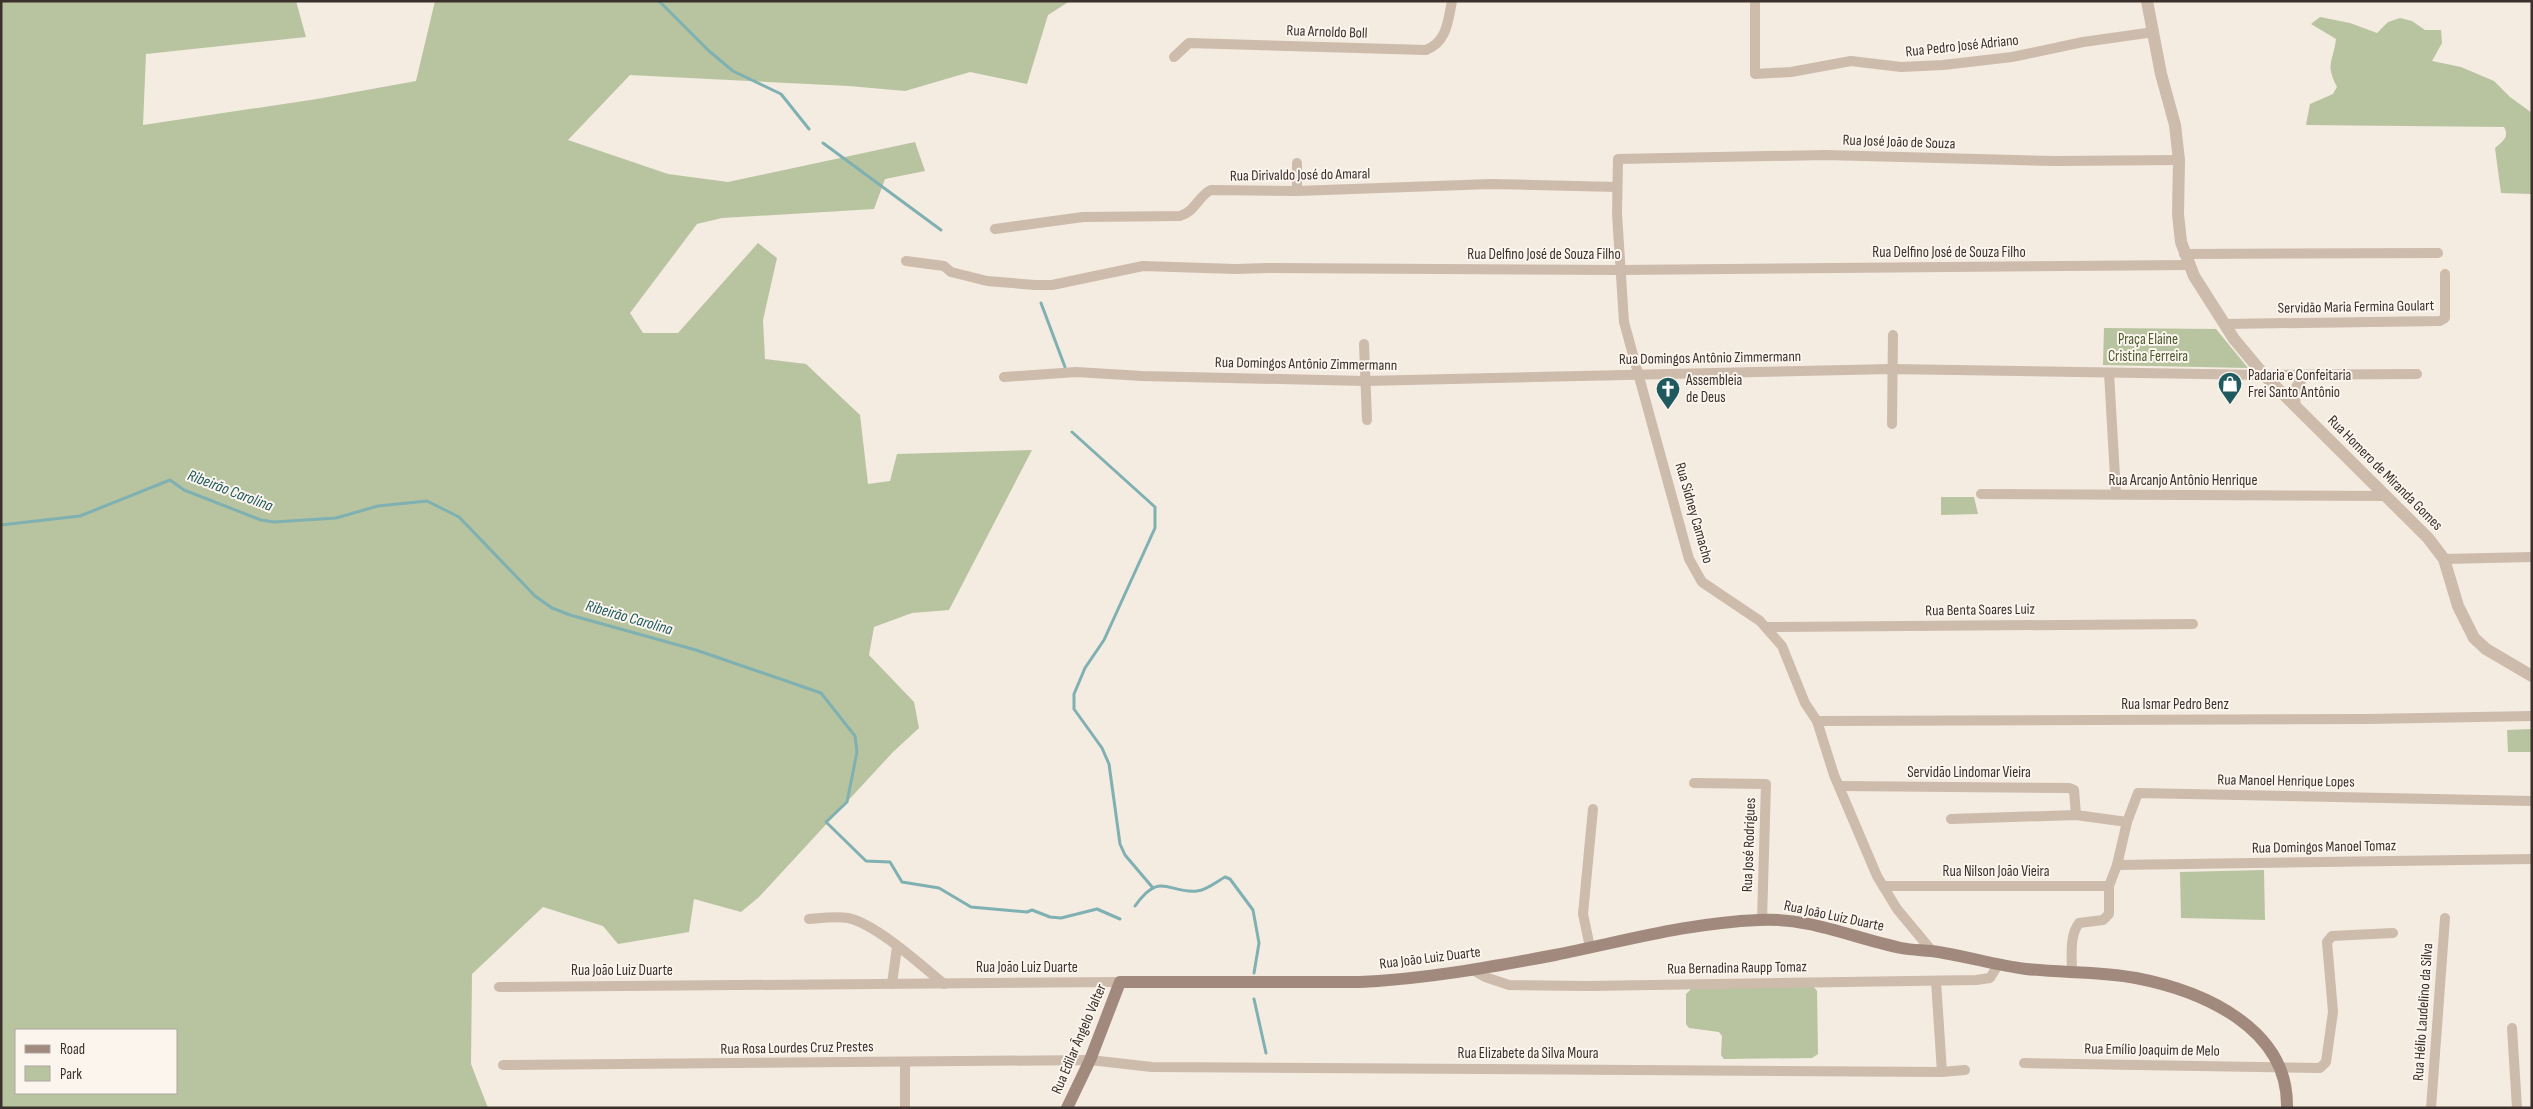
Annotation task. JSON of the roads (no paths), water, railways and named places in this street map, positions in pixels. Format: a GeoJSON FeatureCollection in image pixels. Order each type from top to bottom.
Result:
{"type":"FeatureCollection","features":[{"type":"Feature","properties":{"kind":"main road","name":"Rua João Luiz Duarte"},"geometry":{"type":"LineString","coordinates":[[1120,982],[1378,981],[1473,970],[1676,928],[1762,920],[1799,922],[1846,932],[1903,949],[1932,951],[1998,965],[2072,974],[2138,978],[2198,997],[2221,1008],[2255,1031],[2268,1046],[2280,1067],[2287,1094],[2287,1108]]}},
{"type":"Feature","properties":{"kind":"main road","name":"Rua Edilar Ângelo Valter"},"geometry":{"type":"LineString","coordinates":[[1067,1108],[1090,1060],[1120,982]]}},
{"type":"Feature","properties":{"kind":"street","name":"Rua Arnoldo Boll"},"geometry":{"type":"LineString","coordinates":[[1174,57],[1189,43],[1426,50],[1433,47],[1443,36],[1452,1]]}},
{"type":"Feature","properties":{"kind":"street","name":"Rua Pedro José Adriano"},"geometry":{"type":"LineString","coordinates":[[1754,1],[1755,74],[1791,72],[1851,61],[1901,67],[1943,65],[2012,57],[2083,42],[2154,32]]}},
{"type":"Feature","properties":{"kind":"street","name":"Rua Homero de Miranda Gomes"},"geometry":{"type":"LineString","coordinates":[[2147,1],[2161,74],[2175,125],[2179,160],[2178,214],[2186,259],[2224,324],[2264,375],[2428,538],[2444,559],[2458,606],[2474,638],[2486,649],[2532,676]]}},
{"type":"Feature","properties":{"kind":"street","name":"Rua José João de Souza"},"geometry":{"type":"LineString","coordinates":[[1618,159],[1833,155],[2045,161],[2179,160]]}},
{"type":"Feature","properties":{"kind":"street","name":"Rua Sidney Camacho"},"geometry":{"type":"LineString","coordinates":[[1618,159],[1617,187],[1620,270],[1626,331],[1693,568],[1702,582],[1710,589],[1767,627],[1786,654],[1805,703],[1817,721],[1828,761],[1871,863],[1903,917],[1932,951]]}},
{"type":"Feature","properties":{"kind":"street"},"geometry":{"type":"LineString","coordinates":[[1297,163],[1297,191]]}},
{"type":"Feature","properties":{"kind":"street","name":"Rua Dirivaldo José do Amaral"},"geometry":{"type":"LineString","coordinates":[[995,229],[1083,217],[1180,216],[1190,212],[1203,196],[1211,190],[1297,191],[1491,184],[1617,187]]}},
{"type":"Feature","properties":{"kind":"street","name":"Rua Delfino José de Souza Filho"},"geometry":{"type":"LineString","coordinates":[[906,261],[944,266],[951,272],[987,281],[1034,285],[1052,284],[1143,266],[1235,270],[1269,268],[1620,270],[2438,253]]}},
{"type":"Feature","properties":{"kind":"street","name":"Servidão Maria Fermina Goulart"},"geometry":{"type":"LineString","coordinates":[[2224,324],[2440,321],[2444,318],[2445,312],[2445,274]]}},
{"type":"Feature","properties":{"kind":"street"},"geometry":{"type":"LineString","coordinates":[[1892,424],[1891,369],[1893,335]]}},
{"type":"Feature","properties":{"kind":"street"},"geometry":{"type":"LineString","coordinates":[[1364,344],[1367,420]]}},
{"type":"Feature","properties":{"kind":"street","name":"Rua Domingos Antônio Zimmermann"},"geometry":{"type":"LineString","coordinates":[[1004,377],[1076,372],[1142,376],[1365,381],[1891,369],[2264,375],[2417,374]]}},
{"type":"Feature","properties":{"kind":"street"},"geometry":{"type":"LineString","coordinates":[[2109,373],[2116,494]]}},
{"type":"Feature","properties":{"kind":"street"},"geometry":{"type":"LineString","coordinates":[[2295,407],[2296,387],[2305,374]]}},
{"type":"Feature","properties":{"kind":"street","name":"Rua Arcanjo Antônio Henrique"},"geometry":{"type":"LineString","coordinates":[[1981,494],[2385,496]]}},
{"type":"Feature","properties":{"kind":"street"},"geometry":{"type":"LineString","coordinates":[[2444,559],[2532,557]]}},
{"type":"Feature","properties":{"kind":"street","name":"Rua Benta Soares Luiz"},"geometry":{"type":"LineString","coordinates":[[1767,627],[2193,624]]}},
{"type":"Feature","properties":{"kind":"street","name":"Rua Ismar Pedro Benz"},"geometry":{"type":"LineString","coordinates":[[1817,721],[2378,719],[2532,716]]}},
{"type":"Feature","properties":{"kind":"street","name":"Rua José Rodrigues"},"geometry":{"type":"LineString","coordinates":[[1694,783],[1766,784],[1762,920]]}},
{"type":"Feature","properties":{"kind":"street","name":"Servidão Lindomar Vieira"},"geometry":{"type":"LineString","coordinates":[[1840,786],[2068,788],[2074,790],[2076,814]]}},
{"type":"Feature","properties":{"kind":"street","name":"Rua Manoel Henrique Lopes"},"geometry":{"type":"LineString","coordinates":[[2109,886],[2117,865],[2127,822],[2138,793],[2532,801]]}},
{"type":"Feature","properties":{"kind":"street"},"geometry":{"type":"LineString","coordinates":[[1590,947],[1583,914],[1593,810]]}},
{"type":"Feature","properties":{"kind":"street"},"geometry":{"type":"LineString","coordinates":[[1951,819],[2076,814],[2127,822]]}},
{"type":"Feature","properties":{"kind":"street","name":"Rua Domingos Manoel Tomaz"},"geometry":{"type":"LineString","coordinates":[[2117,865],[2532,858]]}},
{"type":"Feature","properties":{"kind":"street","name":"Rua Nilson João Vieira"},"geometry":{"type":"LineString","coordinates":[[1883,886],[2109,886]]}},
{"type":"Feature","properties":{"kind":"street"},"geometry":{"type":"LineString","coordinates":[[2072,974],[2074,929],[2079,922],[2103,920],[2107,917],[2109,914],[2109,886]]}},
{"type":"Feature","properties":{"kind":"street"},"geometry":{"type":"LineString","coordinates":[[809,919],[846,918],[856,921],[897,947],[944,984]]}},
{"type":"Feature","properties":{"kind":"street","name":"Rua Hélio Laudelino da Silva"},"geometry":{"type":"LineString","coordinates":[[2431,1108],[2445,918]]}},
{"type":"Feature","properties":{"kind":"street","name":"Rua Emílio Joaquim de Melo"},"geometry":{"type":"LineString","coordinates":[[2024,1063],[2320,1068],[2326,1062],[2333,1012],[2327,942],[2332,936],[2393,933]]}},
{"type":"Feature","properties":{"kind":"street"},"geometry":{"type":"LineString","coordinates":[[892,984],[897,947]]}},
{"type":"Feature","properties":{"kind":"street","name":"Rua Bernadina Raupp Tomaz"},"geometry":{"type":"LineString","coordinates":[[1473,970],[1493,981],[1518,985],[1587,986],[1984,979],[1994,974],[1998,965]]}},
{"type":"Feature","properties":{"kind":"street"},"geometry":{"type":"LineString","coordinates":[[1936,981],[1942,1072]]}},
{"type":"Feature","properties":{"kind":"street","name":"Rua João Luiz Duarte"},"geometry":{"type":"LineString","coordinates":[[499,987],[1120,982]]}},
{"type":"Feature","properties":{"kind":"street"},"geometry":{"type":"LineString","coordinates":[[2512,1028],[2517,1108]]}},
{"type":"Feature","properties":{"kind":"street","name":"Rua Elizabete da Silva Moura"},"geometry":{"type":"LineString","coordinates":[[1090,1060],[1152,1067],[1942,1072],[1965,1070]]}},
{"type":"Feature","properties":{"kind":"street","name":"Rua Rosa Lourdes Cruz Prestes"},"geometry":{"type":"LineString","coordinates":[[503,1065],[1090,1060]]}},
{"type":"Feature","properties":{"kind":"street"},"geometry":{"type":"LineString","coordinates":[[905,1062],[905,1108]]}},
{"type":"Feature","properties":{"kind":"waterway"},"geometry":{"type":"LineString","coordinates":[[659,1],[709,51],[733,71],[781,94],[809,129]]}},
{"type":"Feature","properties":{"kind":"waterway"},"geometry":{"type":"LineString","coordinates":[[823,143],[941,230]]}},
{"type":"Feature","properties":{"kind":"waterway"},"geometry":{"type":"LineString","coordinates":[[1041,303],[1065,367]]}},
{"type":"Feature","properties":{"kind":"waterway"},"geometry":{"type":"LineString","coordinates":[[1072,432],[1155,507],[1155,528],[1104,640],[1085,668],[1074,694],[1074,709],[1102,748],[1109,764],[1120,844],[1125,855],[1153,888]]}},
{"type":"Feature","properties":{"kind":"waterway","name":"Ribeirão Carolina"},"geometry":{"type":"LineString","coordinates":[[1,525],[80,516],[170,480],[184,490],[261,520],[274,522],[336,518],[378,506],[427,501],[459,517],[535,596],[552,608],[570,615],[696,650],[821,693],[855,736],[857,752],[847,802],[826,822],[866,861],[890,862],[902,882],[939,888],[971,907],[1027,912],[1032,910],[1050,917],[1061,918],[1097,909],[1120,919]]}},
{"type":"Feature","properties":{"kind":"waterway","name":"Ribeirão Carolina"},"geometry":{"type":"LineString","coordinates":[[1135,906],[1144,895],[1158,886],[1197,891],[1225,877],[1230,879],[1253,910],[1259,943],[1254,973]]}},
{"type":"Feature","properties":{"kind":"waterway","name":"Ribeirão Carolina"},"geometry":{"type":"LineString","coordinates":[[1254,999],[1266,1053]]}},
{"type":"Feature","properties":{"kind":"place","name":"Padaria e Confeitaria Frei Santo Antônio"},"geometry":{"type":"Point","coordinates":[2230,405]}},
{"type":"Feature","properties":{"kind":"place","name":"Assembleia de Deus"},"geometry":{"type":"Point","coordinates":[1668,410]}},
{"type":"Feature","properties":{"kind":"park label","name":"Praça Elaine Cristina Ferreira"},"geometry":{"type":"Point","coordinates":[2148,348]}}]}
